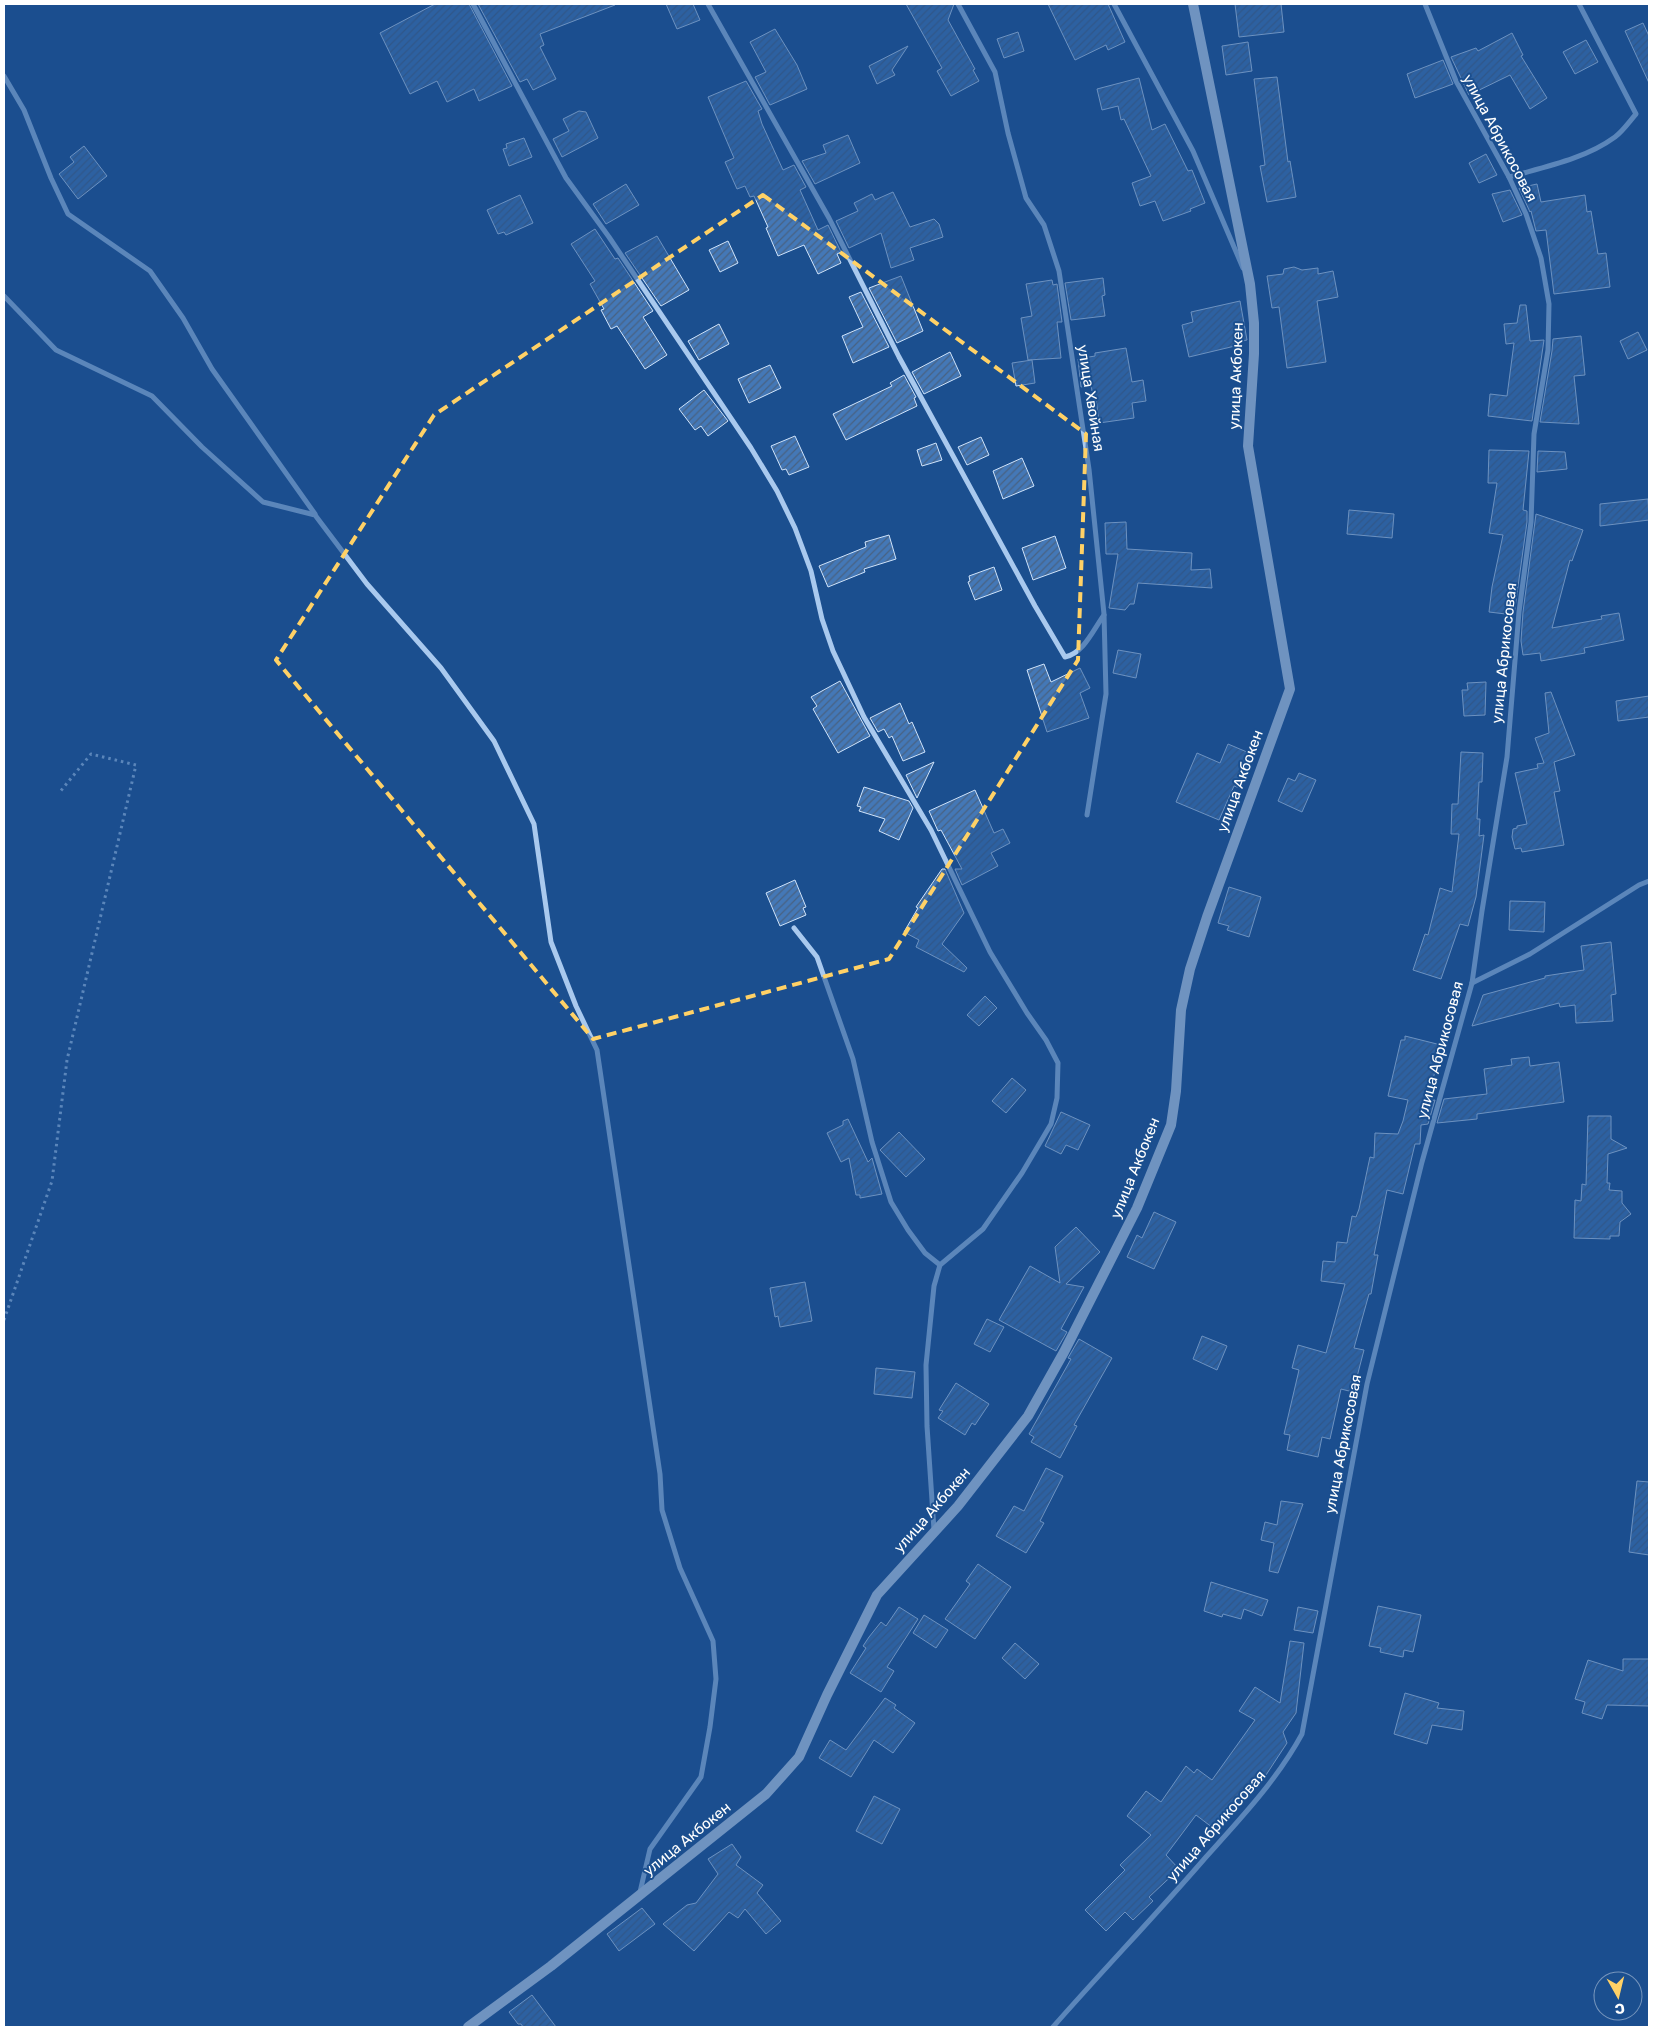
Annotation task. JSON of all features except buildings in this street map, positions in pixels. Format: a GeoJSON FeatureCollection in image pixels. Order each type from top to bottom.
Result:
{"type":"FeatureCollection","features":[{"type":"Feature","properties":{"kind":"street"},"geometry":{"type":"LineString","coordinates":[[473,4],[566,178],[746,440],[777,491],[795,528],[811,571],[822,619],[833,651],[864,717],[931,830],[990,952],[1046,1040],[1058,1063],[1057,1098],[1051,1124],[1027,1165],[983,1228],[940,1265],[934,1286],[926,1365],[926,1426],[934,1530]]}},
{"type":"Feature","properties":{"kind":"street"},"geometry":{"type":"LineString","coordinates":[[708,4],[828,218],[899,357],[1035,606],[1065,656],[1075,655],[1104,614]]}},
{"type":"Feature","properties":{"kind":"street","name":"улица Хвойная"},"geometry":{"type":"LineString","coordinates":[[958,4],[995,72],[1008,133],[1026,198],[1044,225],[1059,271],[1089,469],[1104,614],[1106,694],[1087,815]]}},
{"type":"Feature","properties":{"kind":"street"},"geometry":{"type":"LineString","coordinates":[[1114,4],[1193,151],[1250,284]]}},
{"type":"Feature","properties":{"kind":"street","name":"улица Акбокен"},"geometry":{"type":"LineString","coordinates":[[468,2027],[551,1966],[766,1794],[799,1757],[827,1695],[877,1596],[934,1530],[958,1506],[1028,1416],[1100,1284],[1137,1208],[1171,1125],[1176,1091],[1181,1010],[1190,968],[1290,689],[1248,446],[1254,346],[1250,284],[1193,4]]}},
{"type":"Feature","properties":{"kind":"street","name":"улица Абрикосовая"},"geometry":{"type":"LineString","coordinates":[[1053,2027],[1262,1794],[1287,1762],[1302,1734],[1367,1384],[1422,1162],[1472,983],[1507,757],[1518,620],[1531,522],[1534,434],[1548,350],[1549,304],[1541,258],[1526,214],[1509,177],[1456,81],[1426,4]]}},
{"type":"Feature","properties":{"kind":"street"},"geometry":{"type":"LineString","coordinates":[[1509,177],[1577,157],[1613,138],[1622,131],[1636,114],[1578,4]]}},
{"type":"Feature","properties":{"kind":"street"},"geometry":{"type":"LineString","coordinates":[[4,76],[24,110],[51,178],[68,214],[150,271],[183,318],[212,369],[315,515],[367,584],[441,668],[494,741],[534,824],[551,942],[576,1006],[597,1050],[660,1474],[662,1510],[680,1568],[712,1641],[716,1680],[702,1777],[650,1848],[639,1897]]}},
{"type":"Feature","properties":{"kind":"street"},"geometry":{"type":"LineString","coordinates":[[4,296],[56,350],[152,396],[202,447],[263,502],[315,515]]}},
{"type":"Feature","properties":{"kind":"street"},"geometry":{"type":"LineString","coordinates":[[1472,983],[1530,954],[1649,880]]}},
{"type":"Feature","properties":{"kind":"street"},"geometry":{"type":"LineString","coordinates":[[794,928],[817,957],[852,1059],[872,1142],[891,1202],[925,1253],[940,1265]]}},
{"type":"Feature","properties":{"kind":"path"},"geometry":{"type":"LineString","coordinates":[[4,1320],[52,1181],[67,1060],[136,765],[91,754],[59,794]]}},
{"type":"Feature","properties":{"kind":"highlighted area"},"geometry":{"type":"Polygon","coordinates":[[[763,195],[1086,434],[1078,660],[889,959],[593,1039],[276,660],[434,415],[763,195]]]}}]}
